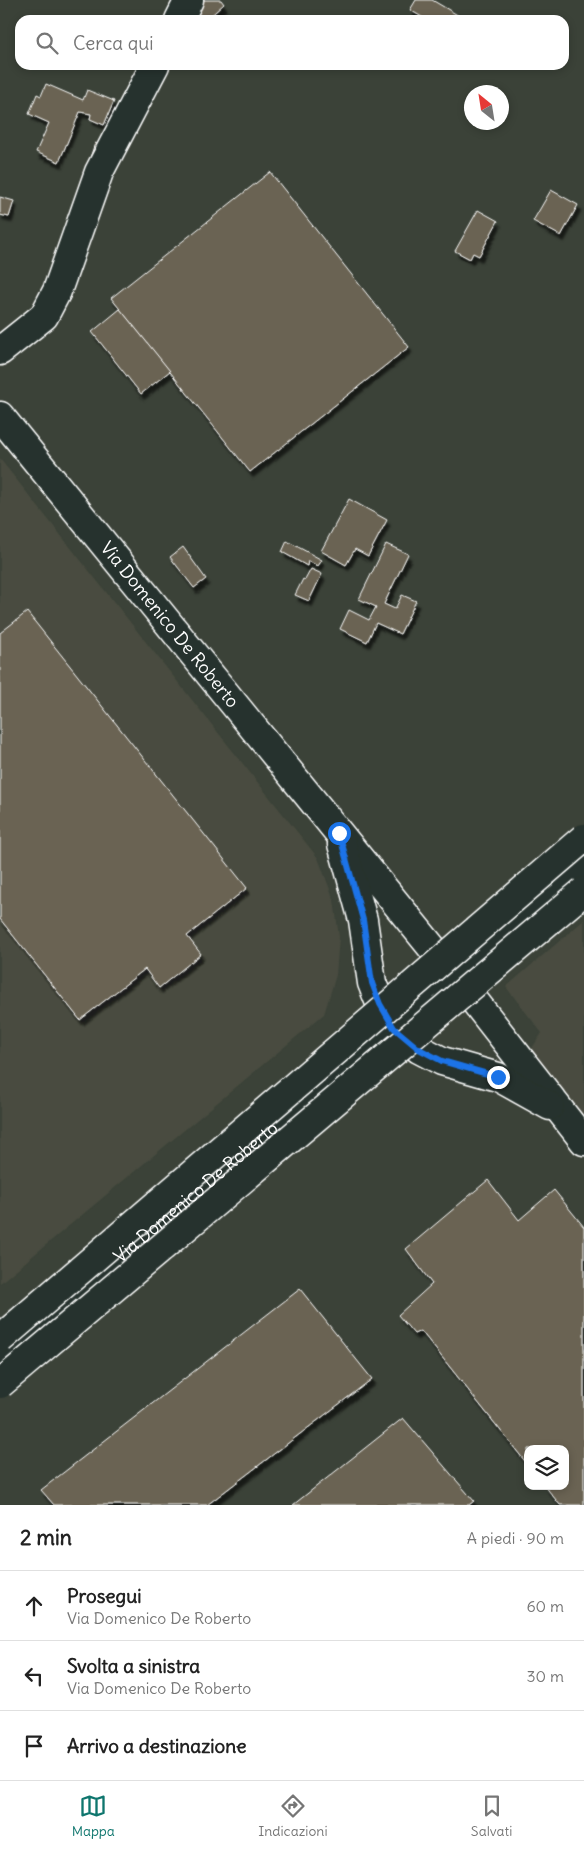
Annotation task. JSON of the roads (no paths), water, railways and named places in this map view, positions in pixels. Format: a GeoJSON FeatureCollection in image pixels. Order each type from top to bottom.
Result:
{"type":"FeatureCollection","features":[{"type":"Feature","properties":{"kind":"main road"},"geometry":{"type":"LineString","coordinates":[[182,15],[189,0]]}},
{"type":"Feature","properties":{"kind":"main road"},"geometry":{"type":"LineString","coordinates":[[0,351],[44,316],[57,291],[99,172],[152,70]]}},
{"type":"Feature","properties":{"kind":"main road","name":"Via Domenico De Roberto"},"geometry":{"type":"LineString","coordinates":[[0,416],[455,976],[584,1141]]}},
{"type":"Feature","properties":{"kind":"main road","name":"Via Domenico De Roberto"},"geometry":{"type":"LineString","coordinates":[[339,833],[363,920],[372,983],[380,1004],[394,1028],[419,1049],[442,1061],[498,1077],[562,1113]]}},
{"type":"Feature","properties":{"kind":"main road"},"geometry":{"type":"LineString","coordinates":[[0,1339],[584,838]]}},
{"type":"Feature","properties":{"kind":"main road","name":"Via Domenico De Roberto"},"geometry":{"type":"LineString","coordinates":[[0,1357],[394,1028],[584,866]]}},
{"type":"Feature","properties":{"kind":"main road"},"geometry":{"type":"LineString","coordinates":[[0,1384],[584,890]]}}]}
